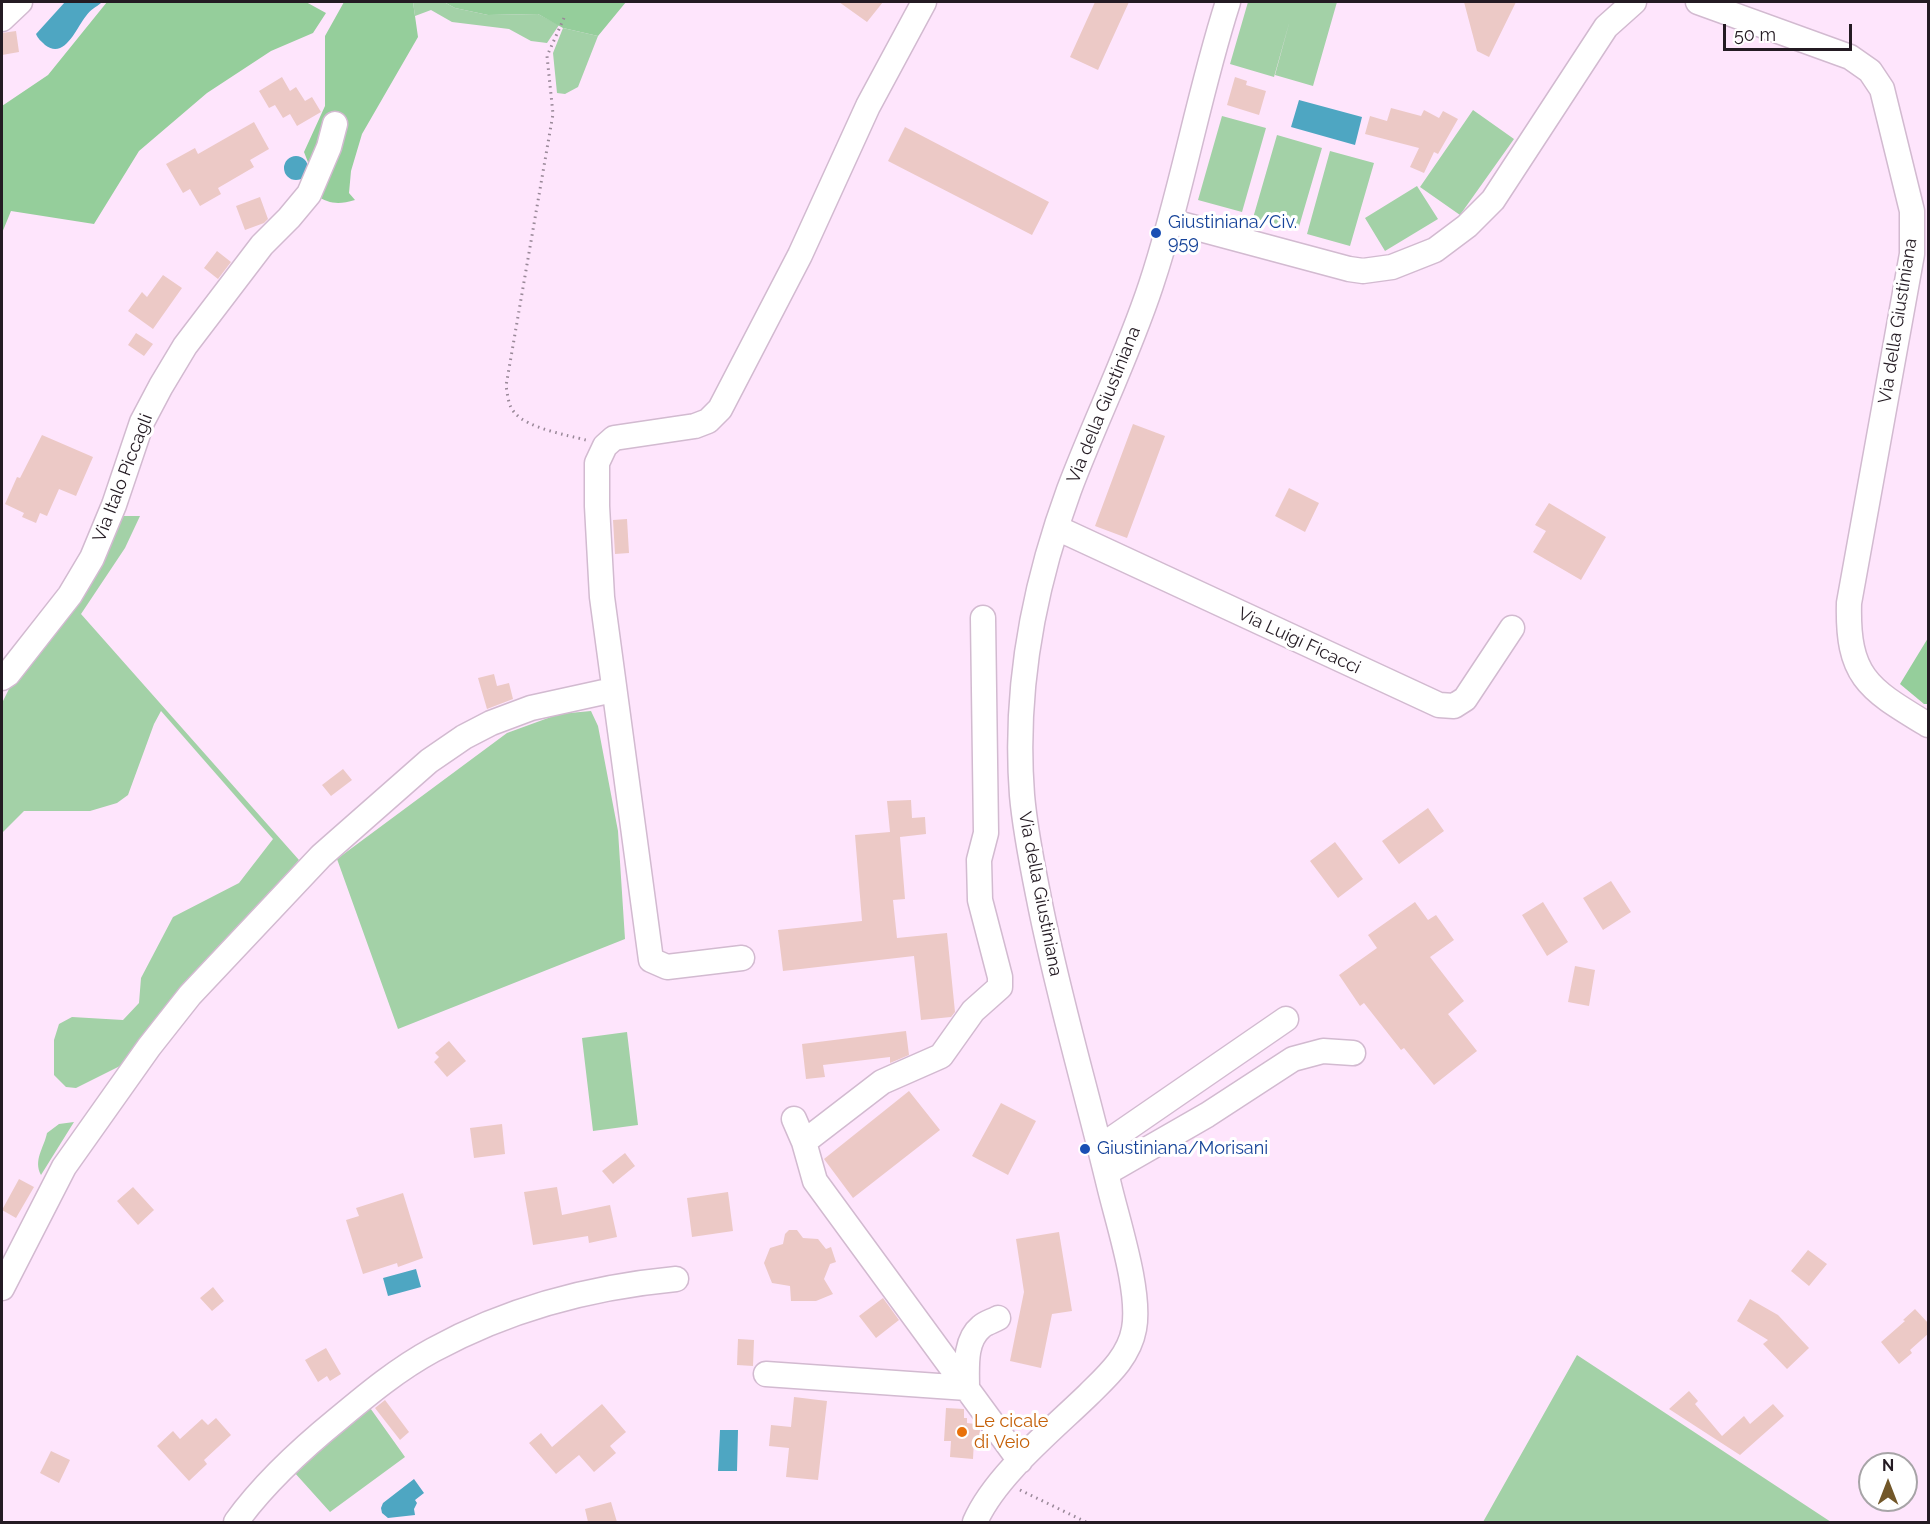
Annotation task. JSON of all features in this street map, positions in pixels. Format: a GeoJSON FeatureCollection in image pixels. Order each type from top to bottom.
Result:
{"type":"FeatureCollection","features":[{"type":"Feature","properties":{"kind":"street"},"geometry":{"type":"LineString","coordinates":[[2,19],[20,2]]}},
{"type":"Feature","properties":{"kind":"street"},"geometry":{"type":"LineString","coordinates":[[742,958],[667,967],[651,960],[613,690],[603,597],[597,506],[597,463],[605,446],[614,438],[695,426],[708,421],[720,409],[800,255],[868,106],[924,2]]}},
{"type":"Feature","properties":{"kind":"street","name":"Via della Giustiniana"},"geometry":{"type":"LineString","coordinates":[[975,1522],[990,1495],[1020,1461],[1111,1372],[1127,1349],[1133,1335],[1136,1314],[1134,1298],[1100,1147],[1050,954],[1029,849],[1022,792],[1021,720],[1027,646],[1036,598],[1056,528],[1076,472],[1147,296],[1170,221],[1228,2]]}},
{"type":"Feature","properties":{"kind":"street"},"geometry":{"type":"LineString","coordinates":[[1170,221],[1363,271],[1392,267],[1435,250],[1467,226],[1493,200],[1606,27],[1634,2]]}},
{"type":"Feature","properties":{"kind":"street","name":"Via della Giustiniana"},"geometry":{"type":"LineString","coordinates":[[1698,2],[1850,57],[1870,71],[1882,89],[1912,211],[1912,254],[1849,603],[1849,635],[1856,663],[1875,689],[1884,698],[1929,725]]}},
{"type":"Feature","properties":{"kind":"street","name":"Via Italo Piccagli"},"geometry":{"type":"LineString","coordinates":[[2,678],[8,674],[69,595],[92,558],[114,505],[142,422],[161,386],[185,346],[262,244],[289,219],[309,194],[326,156],[335,124]]}},
{"type":"Feature","properties":{"kind":"street","name":"Via Luigi Ficacci"},"geometry":{"type":"LineString","coordinates":[[1056,528],[1432,703],[1447,707],[1460,704],[1465,699],[1512,628]]}},
{"type":"Feature","properties":{"kind":"street"},"geometry":{"type":"LineString","coordinates":[[804,1142],[882,1082],[941,1056],[973,1011],[1000,987],[1000,977],[980,900],[980,860],[986,833],[983,618]]}},
{"type":"Feature","properties":{"kind":"street"},"geometry":{"type":"LineString","coordinates":[[2,1288],[64,1167],[149,1047],[190,995],[321,856],[429,761],[464,737],[491,723],[531,708],[613,690]]}},
{"type":"Feature","properties":{"kind":"street"},"geometry":{"type":"LineString","coordinates":[[1100,1147],[1286,1019]]}},
{"type":"Feature","properties":{"kind":"street"},"geometry":{"type":"LineString","coordinates":[[1106,1173],[1207,1115],[1293,1059],[1323,1051],[1353,1053]]}},
{"type":"Feature","properties":{"kind":"street"},"geometry":{"type":"LineString","coordinates":[[794,1119],[804,1142],[815,1181],[1020,1461]]}},
{"type":"Feature","properties":{"kind":"street"},"geometry":{"type":"LineString","coordinates":[[236,1522],[281,1469],[317,1436],[383,1382],[433,1350],[520,1311],[565,1297],[633,1283],[676,1279]]}},
{"type":"Feature","properties":{"kind":"street"},"geometry":{"type":"LineString","coordinates":[[967,1388],[967,1362],[971,1340],[981,1326],[998,1318]]}},
{"type":"Feature","properties":{"kind":"street"},"geometry":{"type":"LineString","coordinates":[[766,1374],[967,1388]]}},
{"type":"Feature","properties":{"kind":"path"},"geometry":{"type":"LineString","coordinates":[[564,18],[547,56],[553,114],[506,386],[514,413],[525,421],[605,446]]}},
{"type":"Feature","properties":{"kind":"path"},"geometry":{"type":"LineString","coordinates":[[1002,1481],[1086,1522]]}},
{"type":"Feature","properties":{"kind":"green space"},"geometry":{"type":"Polygon","coordinates":[[[107,2],[306,2],[326,13],[313,33],[271,51],[207,93],[139,151],[94,224],[11,211],[2,233],[2,106],[48,75],[107,2]]]}},
{"type":"Feature","properties":{"kind":"green space"},"geometry":{"type":"Polygon","coordinates":[[[344,2],[413,2],[418,37],[362,134],[351,171],[349,193],[355,200],[339,203],[330,202],[315,195],[311,170],[304,152],[325,106],[325,36],[344,2]]]}},
{"type":"Feature","properties":{"kind":"green space"},"geometry":{"type":"Polygon","coordinates":[[[413,2],[444,2],[455,8],[488,15],[538,14],[559,25],[547,43],[531,41],[509,29],[452,22],[431,10],[415,16],[413,2]]]}},
{"type":"Feature","properties":{"kind":"green space"},"geometry":{"type":"Polygon","coordinates":[[[444,2],[626,2],[598,36],[563,28],[538,14],[488,15],[455,8],[444,2]]]}},
{"type":"Feature","properties":{"kind":"green space"},"geometry":{"type":"Polygon","coordinates":[[[1248,2],[1337,2],[1313,86],[1275,75],[1290,20],[1274,77],[1230,64],[1248,2]]]}},
{"type":"Feature","properties":{"kind":"green space"},"geometry":{"type":"Polygon","coordinates":[[[563,28],[598,36],[578,87],[565,94],[557,93],[553,53],[563,28]]]}},
{"type":"Feature","properties":{"kind":"green space"},"geometry":{"type":"Polygon","coordinates":[[[1473,110],[1514,139],[1460,215],[1420,187],[1473,110]]]}},
{"type":"Feature","properties":{"kind":"green space"},"geometry":{"type":"Polygon","coordinates":[[[1222,116],[1266,128],[1242,212],[1198,200],[1222,116]]]}},
{"type":"Feature","properties":{"kind":"green space"},"geometry":{"type":"Polygon","coordinates":[[[1277,135],[1322,148],[1298,230],[1253,218],[1277,135]]]}},
{"type":"Feature","properties":{"kind":"green space"},"geometry":{"type":"Polygon","coordinates":[[[1330,151],[1374,163],[1350,246],[1307,234],[1330,151]]]}},
{"type":"Feature","properties":{"kind":"green space"},"geometry":{"type":"Polygon","coordinates":[[[1417,186],[1438,219],[1385,251],[1365,218],[1417,186]]]}},
{"type":"Feature","properties":{"kind":"green space"},"geometry":{"type":"Polygon","coordinates":[[[122,516],[140,516],[125,548],[81,614],[299,860],[217,951],[122,1065],[76,1088],[66,1087],[54,1075],[54,1040],[59,1024],[72,1017],[123,1020],[139,1003],[141,978],[173,917],[239,883],[273,839],[161,711],[128,795],[117,803],[90,811],[24,811],[2,833],[2,703],[13,681],[122,516]]]}},
{"type":"Feature","properties":{"kind":"green space"},"geometry":{"type":"Polygon","coordinates":[[[1928,638],[1928,704],[1924,704],[1900,684],[1928,638]]]}},
{"type":"Feature","properties":{"kind":"green space"},"geometry":{"type":"Polygon","coordinates":[[[591,711],[598,726],[618,831],[625,939],[398,1029],[337,859],[507,733],[559,714],[591,711]]]}},
{"type":"Feature","properties":{"kind":"green space"},"geometry":{"type":"Polygon","coordinates":[[[627,1032],[638,1125],[593,1131],[582,1038],[627,1032]]]}},
{"type":"Feature","properties":{"kind":"green space"},"geometry":{"type":"Polygon","coordinates":[[[74,1122],[41,1175],[38,1164],[47,1133],[59,1124],[74,1122]]]}},
{"type":"Feature","properties":{"kind":"green space"},"geometry":{"type":"Polygon","coordinates":[[[1577,1355],[1831,1522],[1483,1522],[1577,1355]]]}},
{"type":"Feature","properties":{"kind":"green space"},"geometry":{"type":"Polygon","coordinates":[[[368,1405],[405,1457],[330,1512],[294,1472],[368,1405]]]}},
{"type":"Feature","properties":{"kind":"water"},"geometry":{"type":"Polygon","coordinates":[[[65,2],[101,3],[91,10],[64,46],[52,49],[45,45],[36,34],[65,2]]]}},
{"type":"Feature","properties":{"kind":"water"},"geometry":{"type":"Polygon","coordinates":[[[1299,100],[1362,117],[1355,145],[1291,127],[1299,100]]]}},
{"type":"Feature","properties":{"kind":"water"},"geometry":{"type":"Polygon","coordinates":[[[296,156],[304,160],[308,168],[304,176],[296,180],[288,176],[284,168],[288,160],[296,156]]]}},
{"type":"Feature","properties":{"kind":"water"},"geometry":{"type":"Polygon","coordinates":[[[416,1269],[421,1287],[388,1296],[383,1278],[416,1269]]]}},
{"type":"Feature","properties":{"kind":"water"},"geometry":{"type":"Polygon","coordinates":[[[720,1430],[738,1430],[737,1471],[718,1471],[720,1430]]]}},
{"type":"Feature","properties":{"kind":"water"},"geometry":{"type":"Polygon","coordinates":[[[414,1479],[424,1493],[415,1500],[417,1503],[414,1509],[415,1515],[388,1518],[382,1513],[383,1503],[414,1479]]]}},
{"type":"Feature","properties":{"kind":"building"},"geometry":{"type":"Polygon","coordinates":[[[839,2],[883,2],[867,22],[839,2]]]}},
{"type":"Feature","properties":{"kind":"building"},"geometry":{"type":"Polygon","coordinates":[[[1095,2],[1129,2],[1098,70],[1070,57],[1095,2]]]}},
{"type":"Feature","properties":{"kind":"building"},"geometry":{"type":"Polygon","coordinates":[[[1464,2],[1516,2],[1489,57],[1477,51],[1464,2]]]}},
{"type":"Feature","properties":{"kind":"building"},"geometry":{"type":"Polygon","coordinates":[[[16,31],[19,52],[2,55],[2,33],[16,31]]]}},
{"type":"Feature","properties":{"kind":"building"},"geometry":{"type":"Polygon","coordinates":[[[282,77],[290,91],[296,87],[305,101],[312,97],[321,112],[297,126],[290,114],[283,118],[275,105],[269,108],[259,91],[282,77]]]}},
{"type":"Feature","properties":{"kind":"building"},"geometry":{"type":"Polygon","coordinates":[[[1235,77],[1247,81],[1246,85],[1266,91],[1259,115],[1227,105],[1235,77]]]}},
{"type":"Feature","properties":{"kind":"building"},"geometry":{"type":"Polygon","coordinates":[[[1391,108],[1421,116],[1424,110],[1439,118],[1443,111],[1458,119],[1438,154],[1434,152],[1424,173],[1410,167],[1419,148],[1365,134],[1370,116],[1387,121],[1391,108]]]}},
{"type":"Feature","properties":{"kind":"building"},"geometry":{"type":"Polygon","coordinates":[[[254,122],[269,149],[250,160],[254,167],[218,188],[221,194],[200,206],[190,189],[183,193],[166,164],[195,148],[198,154],[254,122]]]}},
{"type":"Feature","properties":{"kind":"building"},"geometry":{"type":"Polygon","coordinates":[[[905,127],[1049,202],[1032,235],[888,161],[905,127]]]}},
{"type":"Feature","properties":{"kind":"building"},"geometry":{"type":"Polygon","coordinates":[[[260,197],[268,219],[264,223],[245,230],[236,206],[260,197]]]}},
{"type":"Feature","properties":{"kind":"building"},"geometry":{"type":"Polygon","coordinates":[[[217,251],[231,262],[218,279],[204,268],[217,251]]]}},
{"type":"Feature","properties":{"kind":"building"},"geometry":{"type":"Polygon","coordinates":[[[163,275],[182,288],[153,329],[128,311],[142,292],[147,297],[163,275]]]}},
{"type":"Feature","properties":{"kind":"building"},"geometry":{"type":"Polygon","coordinates":[[[136,333],[153,344],[144,356],[128,345],[136,333]]]}},
{"type":"Feature","properties":{"kind":"building"},"geometry":{"type":"Polygon","coordinates":[[[1133,424],[1165,436],[1127,538],[1095,526],[1133,424]]]}},
{"type":"Feature","properties":{"kind":"building"},"geometry":{"type":"Polygon","coordinates":[[[42,435],[93,457],[76,496],[59,489],[47,516],[40,513],[36,523],[22,517],[24,513],[5,504],[17,477],[20,478],[42,435]]]}},
{"type":"Feature","properties":{"kind":"building"},"geometry":{"type":"Polygon","coordinates":[[[1289,488],[1319,503],[1305,532],[1275,516],[1289,488]]]}},
{"type":"Feature","properties":{"kind":"building"},"geometry":{"type":"Polygon","coordinates":[[[1549,503],[1606,537],[1581,580],[1533,552],[1546,531],[1535,525],[1549,503]]]}},
{"type":"Feature","properties":{"kind":"building"},"geometry":{"type":"Polygon","coordinates":[[[627,519],[629,553],[615,554],[613,520],[627,519]]]}},
{"type":"Feature","properties":{"kind":"building"},"geometry":{"type":"Polygon","coordinates":[[[494,674],[497,686],[509,683],[513,699],[487,709],[478,678],[494,674]]]}},
{"type":"Feature","properties":{"kind":"building"},"geometry":{"type":"Polygon","coordinates":[[[343,769],[352,780],[331,796],[322,785],[343,769]]]}},
{"type":"Feature","properties":{"kind":"building"},"geometry":{"type":"Polygon","coordinates":[[[911,800],[912,818],[925,817],[926,834],[900,837],[905,899],[893,900],[897,938],[947,933],[955,1012],[951,1017],[921,1020],[914,956],[783,971],[778,930],[862,921],[855,835],[890,832],[887,801],[911,800]]]}},
{"type":"Feature","properties":{"kind":"building"},"geometry":{"type":"Polygon","coordinates":[[[1428,808],[1444,831],[1399,864],[1382,841],[1428,808]]]}},
{"type":"Feature","properties":{"kind":"building"},"geometry":{"type":"Polygon","coordinates":[[[1335,842],[1363,879],[1338,898],[1310,861],[1335,842]]]}},
{"type":"Feature","properties":{"kind":"building"},"geometry":{"type":"Polygon","coordinates":[[[1611,881],[1631,912],[1603,930],[1583,898],[1611,881]]]}},
{"type":"Feature","properties":{"kind":"building"},"geometry":{"type":"Polygon","coordinates":[[[1415,902],[1428,920],[1436,915],[1454,940],[1430,957],[1464,1001],[1448,1014],[1477,1051],[1434,1085],[1404,1048],[1401,1050],[1364,1003],[1360,1006],[1339,975],[1377,948],[1368,935],[1415,902]]]}},
{"type":"Feature","properties":{"kind":"building"},"geometry":{"type":"Polygon","coordinates":[[[1543,902],[1568,942],[1547,956],[1522,915],[1543,902]]]}},
{"type":"Feature","properties":{"kind":"building"},"geometry":{"type":"Polygon","coordinates":[[[1575,966],[1595,970],[1589,1006],[1568,1002],[1575,966]]]}},
{"type":"Feature","properties":{"kind":"building"},"geometry":{"type":"Polygon","coordinates":[[[906,1031],[909,1055],[890,1063],[890,1057],[823,1065],[825,1077],[806,1079],[802,1044],[906,1031]]]}},
{"type":"Feature","properties":{"kind":"building"},"geometry":{"type":"Polygon","coordinates":[[[449,1041],[466,1061],[447,1077],[434,1062],[439,1057],[435,1053],[449,1041]]]}},
{"type":"Feature","properties":{"kind":"building"},"geometry":{"type":"Polygon","coordinates":[[[909,1091],[940,1130],[853,1198],[824,1159],[909,1091]]]}},
{"type":"Feature","properties":{"kind":"building"},"geometry":{"type":"Polygon","coordinates":[[[1001,1103],[1036,1121],[1008,1175],[972,1156],[1001,1103]]]}},
{"type":"Feature","properties":{"kind":"building"},"geometry":{"type":"Polygon","coordinates":[[[502,1124],[505,1154],[474,1158],[470,1128],[502,1124]]]}},
{"type":"Feature","properties":{"kind":"building"},"geometry":{"type":"Polygon","coordinates":[[[625,1153],[635,1166],[613,1184],[602,1171],[625,1153]]]}},
{"type":"Feature","properties":{"kind":"building"},"geometry":{"type":"Polygon","coordinates":[[[19,1179],[34,1187],[16,1218],[2,1210],[19,1179]]]}},
{"type":"Feature","properties":{"kind":"building"},"geometry":{"type":"Polygon","coordinates":[[[133,1187],[154,1210],[138,1225],[117,1201],[133,1187]]]}},
{"type":"Feature","properties":{"kind":"building"},"geometry":{"type":"Polygon","coordinates":[[[557,1187],[562,1215],[610,1205],[617,1237],[589,1243],[588,1236],[533,1245],[524,1192],[557,1187]]]}},
{"type":"Feature","properties":{"kind":"building"},"geometry":{"type":"Polygon","coordinates":[[[728,1192],[733,1231],[692,1237],[687,1198],[728,1192]]]}},
{"type":"Feature","properties":{"kind":"building"},"geometry":{"type":"Polygon","coordinates":[[[403,1193],[423,1258],[398,1267],[397,1263],[363,1274],[346,1220],[359,1216],[356,1208],[403,1193]]]}},
{"type":"Feature","properties":{"kind":"building"},"geometry":{"type":"Polygon","coordinates":[[[789,1230],[797,1230],[803,1238],[818,1239],[826,1249],[831,1247],[836,1262],[830,1264],[824,1279],[833,1294],[816,1301],[791,1301],[790,1286],[772,1283],[764,1263],[770,1248],[783,1244],[785,1234],[789,1230]]]}},
{"type":"Feature","properties":{"kind":"building"},"geometry":{"type":"Polygon","coordinates":[[[1059,1232],[1072,1311],[1052,1314],[1041,1368],[1010,1361],[1024,1292],[1016,1239],[1059,1232]]]}},
{"type":"Feature","properties":{"kind":"building"},"geometry":{"type":"Polygon","coordinates":[[[1808,1250],[1827,1264],[1809,1286],[1791,1271],[1808,1250]]]}},
{"type":"Feature","properties":{"kind":"building"},"geometry":{"type":"Polygon","coordinates":[[[213,1287],[224,1301],[212,1311],[200,1298],[213,1287]]]}},
{"type":"Feature","properties":{"kind":"building"},"geometry":{"type":"Polygon","coordinates":[[[883,1298],[899,1320],[876,1338],[859,1316],[883,1298]]]}},
{"type":"Feature","properties":{"kind":"building"},"geometry":{"type":"Polygon","coordinates":[[[1750,1299],[1778,1315],[1809,1348],[1787,1369],[1763,1344],[1768,1340],[1737,1321],[1750,1299]]]}},
{"type":"Feature","properties":{"kind":"building"},"geometry":{"type":"Polygon","coordinates":[[[1915,1309],[1929,1324],[1929,1333],[1910,1350],[1912,1353],[1899,1364],[1881,1342],[1915,1309]]]}},
{"type":"Feature","properties":{"kind":"building"},"geometry":{"type":"Polygon","coordinates":[[[738,1339],[754,1340],[753,1366],[737,1365],[738,1339]]]}},
{"type":"Feature","properties":{"kind":"building"},"geometry":{"type":"Polygon","coordinates":[[[326,1348],[341,1374],[330,1381],[327,1376],[318,1382],[305,1360],[326,1348]]]}},
{"type":"Feature","properties":{"kind":"building"},"geometry":{"type":"Polygon","coordinates":[[[1689,1391],[1698,1401],[1695,1404],[1722,1436],[1744,1416],[1750,1424],[1773,1404],[1784,1416],[1740,1455],[1669,1409],[1689,1391]]]}},
{"type":"Feature","properties":{"kind":"building"},"geometry":{"type":"Polygon","coordinates":[[[794,1397],[827,1401],[818,1480],[786,1477],[789,1448],[769,1446],[771,1425],[791,1427],[794,1397]]]}},
{"type":"Feature","properties":{"kind":"building"},"geometry":{"type":"Polygon","coordinates":[[[385,1400],[409,1432],[400,1440],[375,1408],[385,1400]]]}},
{"type":"Feature","properties":{"kind":"building"},"geometry":{"type":"Polygon","coordinates":[[[602,1404],[626,1432],[610,1446],[616,1453],[594,1472],[579,1455],[556,1474],[529,1443],[541,1433],[552,1447],[602,1404]]]}},
{"type":"Feature","properties":{"kind":"building","name":"Le cicale di Veio"},"geometry":{"type":"Polygon","coordinates":[[[946,1408],[964,1409],[964,1418],[967,1418],[967,1423],[975,1424],[980,1430],[979,1441],[974,1440],[973,1459],[950,1457],[951,1441],[944,1441],[946,1408]]]}},
{"type":"Feature","properties":{"kind":"building"},"geometry":{"type":"Polygon","coordinates":[[[216,1418],[231,1435],[204,1460],[207,1464],[189,1481],[157,1446],[173,1431],[180,1439],[202,1419],[208,1425],[216,1418]]]}},
{"type":"Feature","properties":{"kind":"building"},"geometry":{"type":"Polygon","coordinates":[[[51,1451],[70,1460],[59,1483],[40,1473],[51,1451]]]}},
{"type":"Feature","properties":{"kind":"building"},"geometry":{"type":"Polygon","coordinates":[[[611,1502],[617,1522],[588,1522],[585,1509],[611,1502]]]}},
{"type":"Feature","properties":{"kind":"place","name":"Giustiniana/Civ. 959"},"geometry":{"type":"Point","coordinates":[1156,233]}},
{"type":"Feature","properties":{"kind":"place","name":"Giustiniana/Morisani"},"geometry":{"type":"Point","coordinates":[1085,1149]}},
{"type":"Feature","properties":{"kind":"place","name":"Le cicale di Veio"},"geometry":{"type":"Point","coordinates":[962,1432]}}]}
